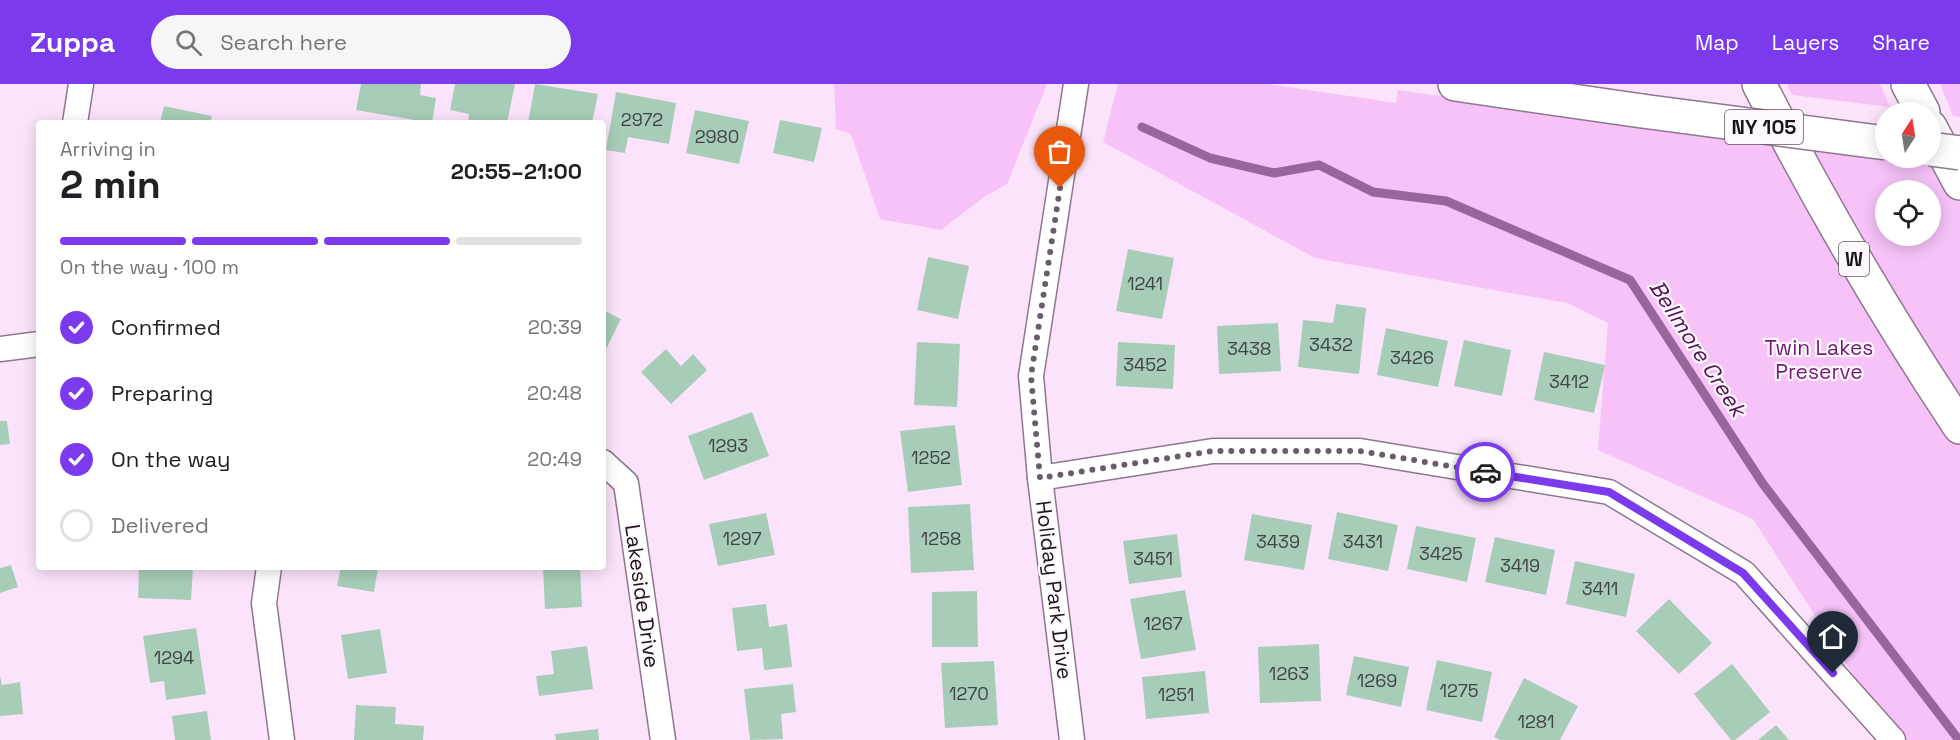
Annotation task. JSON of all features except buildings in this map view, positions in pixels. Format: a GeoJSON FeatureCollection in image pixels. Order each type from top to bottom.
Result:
{"type":"FeatureCollection","features":[{"type":"Feature","properties":{"kind":"main road","name":"NY 105"},"geometry":{"type":"LineString","coordinates":[[1455,84],[1875,142]]}},
{"type":"Feature","properties":{"kind":"main road","name":"W"},"geometry":{"type":"LineString","coordinates":[[1759,84],[1812,187],[1881,306],[1960,427]]}},
{"type":"Feature","properties":{"kind":"main road"},"geometry":{"type":"LineString","coordinates":[[1908,84],[1918,102]]}},
{"type":"Feature","properties":{"kind":"main road"},"geometry":{"type":"LineString","coordinates":[[1941,148],[1960,183]]}},
{"type":"Feature","properties":{"kind":"main road"},"geometry":{"type":"LineString","coordinates":[[1941,150],[1960,153]]}},
{"type":"Feature","properties":{"kind":"street"},"geometry":{"type":"LineString","coordinates":[[75,120],[81,84]]}},
{"type":"Feature","properties":{"kind":"street","name":"Holiday Park Drive"},"geometry":{"type":"LineString","coordinates":[[1072,740],[1040,478],[1031,376],[1076,84]]}},
{"type":"Feature","properties":{"kind":"street"},"geometry":{"type":"LineString","coordinates":[[0,349],[36,344]]}},
{"type":"Feature","properties":{"kind":"street"},"geometry":{"type":"LineString","coordinates":[[1040,478],[1213,451],[1360,451],[1609,492],[1743,573],[1893,740]]}},
{"type":"Feature","properties":{"kind":"street","name":"Lakeside Drive"},"geometry":{"type":"LineString","coordinates":[[606,465],[626,483],[663,740]]}},
{"type":"Feature","properties":{"kind":"street"},"geometry":{"type":"LineString","coordinates":[[269,570],[264,603],[282,740]]}},
{"type":"Feature","properties":{"kind":"green space"},"geometry":{"type":"Polygon","coordinates":[[[834,84],[1047,84],[1007,184],[984,197],[941,230],[880,219],[851,134],[836,129],[834,84]]]}},
{"type":"Feature","properties":{"kind":"green space","name":"Twin Lakes Preserve"},"geometry":{"type":"Polygon","coordinates":[[[1118,84],[1269,84],[1396,103],[1398,90],[1875,158],[1875,168],[1941,167],[1960,170],[1960,740],[1895,740],[1753,519],[1598,450],[1608,323],[1567,303],[1315,258],[1103,142],[1118,84]]]}},
{"type":"Feature","properties":{"kind":"green space"},"geometry":{"type":"Polygon","coordinates":[[[1787,84],[1880,84],[1888,102],[1875,102],[1875,105],[1792,95],[1787,84]]]}},
{"type":"Feature","properties":{"kind":"green space"},"geometry":{"type":"Polygon","coordinates":[[[1940,84],[1960,84],[1960,117],[1953,116],[1940,84]]]}},
{"type":"Feature","properties":{"kind":"waterway","name":"Bellmore Creek"},"geometry":{"type":"LineString","coordinates":[[1142,127],[1210,158],[1274,173],[1319,165],[1373,192],[1446,201],[1630,280],[1763,484],[1959,740]]}},
{"type":"Feature","properties":{"kind":"way so far"},"geometry":{"type":"LineString","coordinates":[[1060,188],[1031,376],[1040,478],[1213,451],[1360,451],[1485,472]]}},
{"type":"Feature","properties":{"kind":"route"},"geometry":{"type":"LineString","coordinates":[[1485,472],[1609,492],[1743,573],[1833,673]]}}]}
